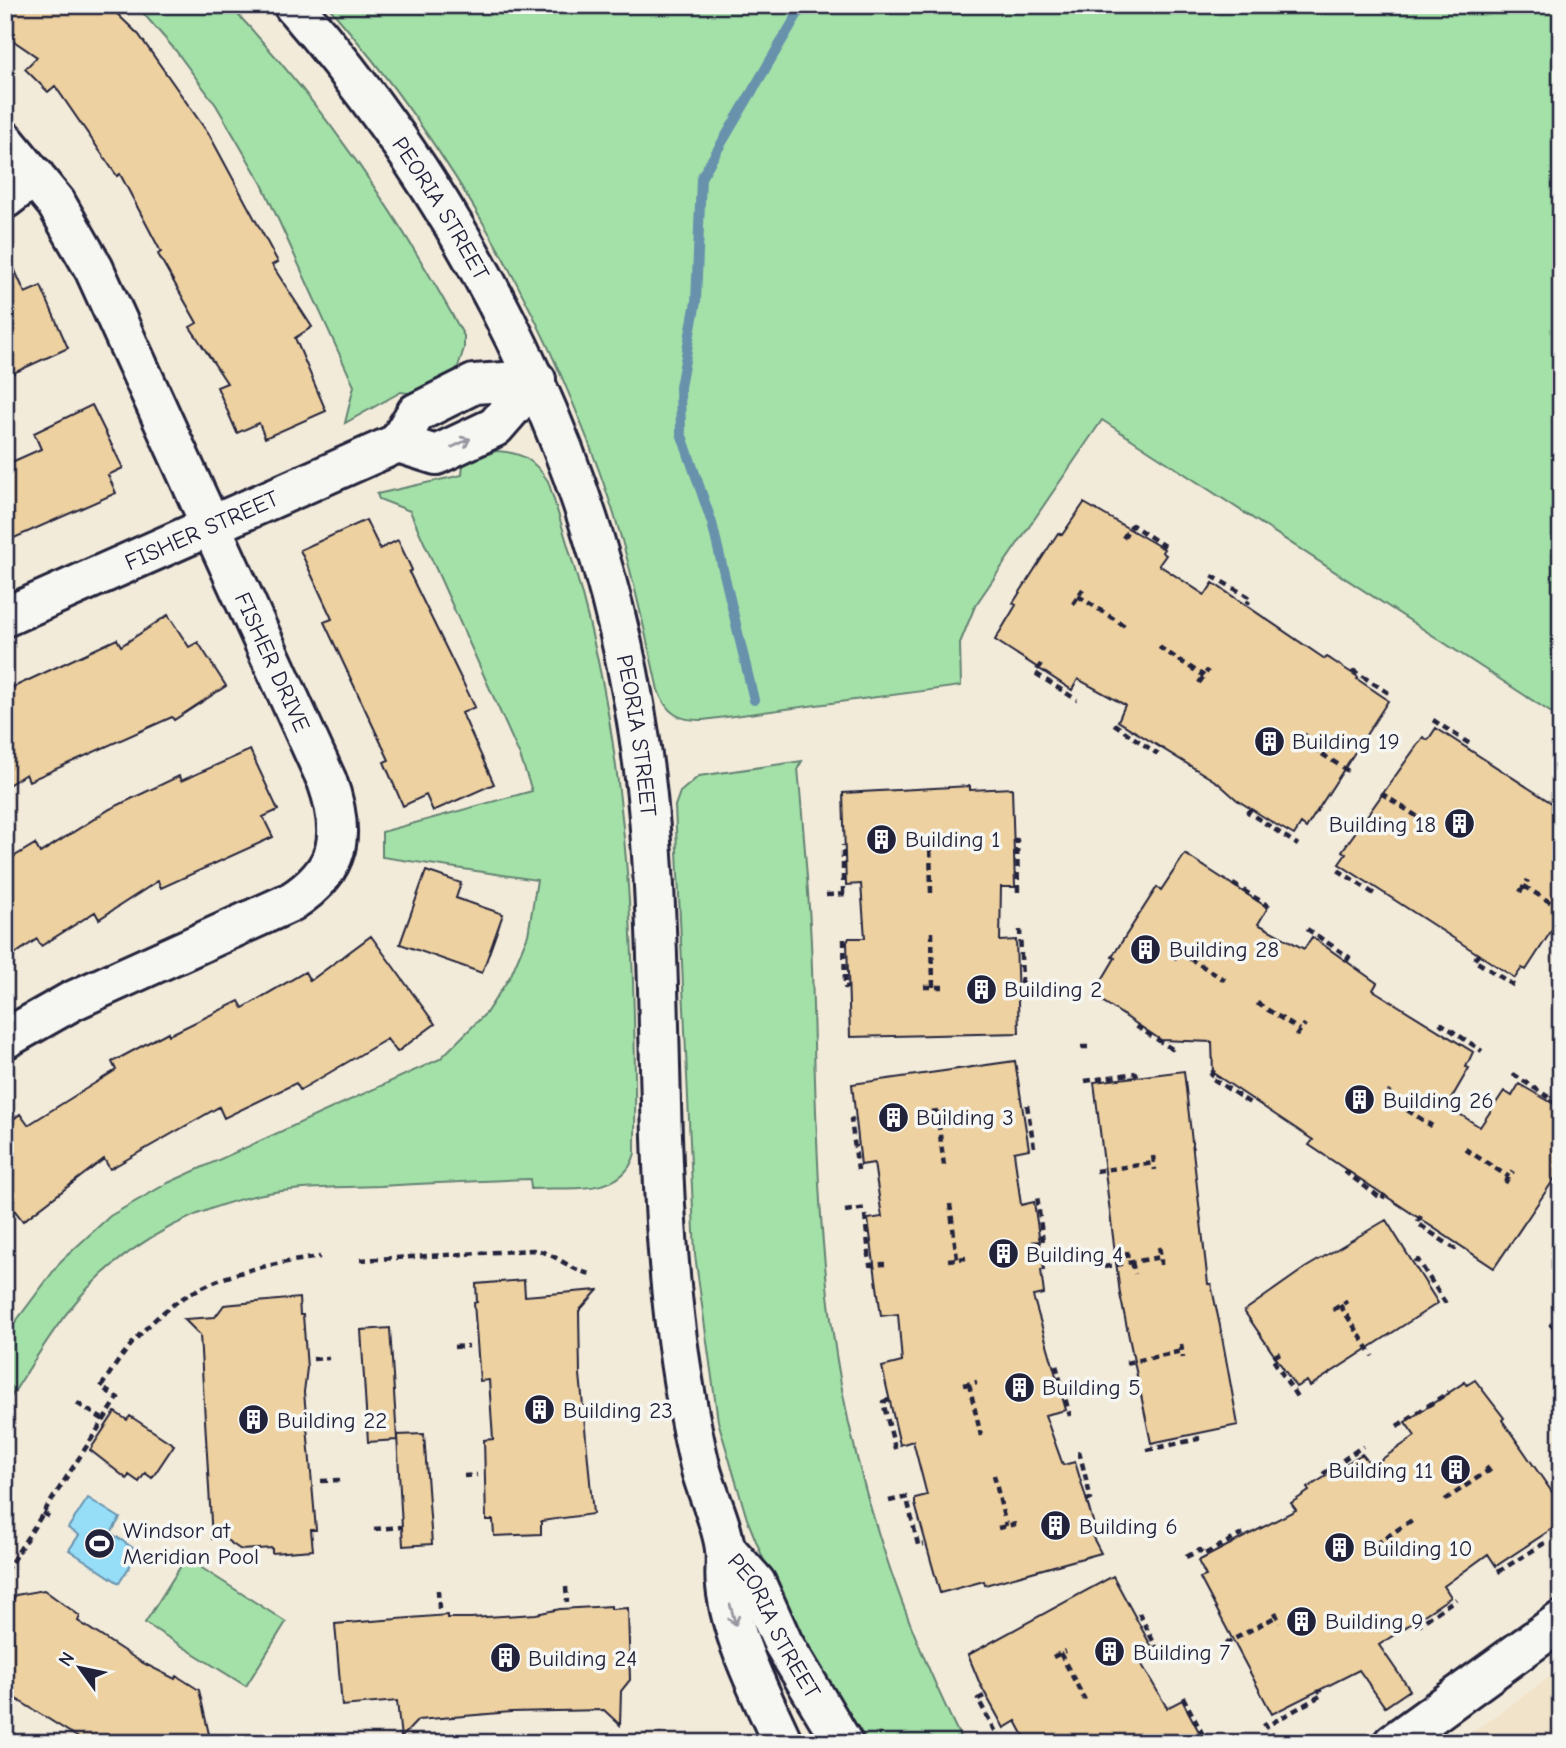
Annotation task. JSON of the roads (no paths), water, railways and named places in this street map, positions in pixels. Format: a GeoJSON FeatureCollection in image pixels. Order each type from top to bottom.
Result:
{"type":"FeatureCollection","features":[{"type":"Feature","properties":{"kind":"main road","name":"PEORIA STREET"},"geometry":{"type":"LineString","coordinates":[[293,5],[378,110],[437,195],[478,266],[536,380],[558,432],[592,533],[624,654],[637,724],[650,836],[671,1292],[689,1415],[725,1548],[726,1590],[736,1628],[783,1743]]}},
{"type":"Feature","properties":{"kind":"main road","name":"FISHER DRIVE"},"geometry":{"type":"LineString","coordinates":[[5,141],[62,213],[93,270],[327,781],[336,809],[337,834],[334,855],[321,878],[291,902],[72,1001],[5,1039]]}},
{"type":"Feature","properties":{"kind":"main road"},"geometry":{"type":"LineString","coordinates":[[5,199],[35,176]]}},
{"type":"Feature","properties":{"kind":"main road","name":"FISHER STREET"},"geometry":{"type":"LineString","coordinates":[[5,617],[397,443],[416,413],[474,384],[536,380]]}},
{"type":"Feature","properties":{"kind":"main road","name":"PEORIA STREET"},"geometry":{"type":"LineString","coordinates":[[725,1548],[755,1583],[783,1643],[843,1743]]}},
{"type":"Feature","properties":{"kind":"main road"},"geometry":{"type":"LineString","coordinates":[[1393,1743],[1561,1621]]}},
{"type":"Feature","properties":{"kind":"water","name":"Windsor at Meridian Pool"},"geometry":{"type":"Polygon","coordinates":[[[88,1498],[120,1518],[111,1533],[139,1552],[119,1583],[69,1550],[79,1535],[68,1528],[88,1498]]]}},
{"type":"Feature","properties":{"kind":"waterway"},"geometry":{"type":"LineString","coordinates":[[754,700],[712,523],[681,433],[680,387],[696,302],[701,178],[803,5]]}},
{"type":"Feature","properties":{"kind":"place","name":"Building 19"},"geometry":{"type":"Point","coordinates":[1269,741]}},
{"type":"Feature","properties":{"kind":"place","name":"Building 18"},"geometry":{"type":"Point","coordinates":[1459,824]}},
{"type":"Feature","properties":{"kind":"place","name":"Building 1"},"geometry":{"type":"Point","coordinates":[882,839]}},
{"type":"Feature","properties":{"kind":"place","name":"Building 28"},"geometry":{"type":"Point","coordinates":[1146,949]}},
{"type":"Feature","properties":{"kind":"place","name":"Building 2"},"geometry":{"type":"Point","coordinates":[981,989]}},
{"type":"Feature","properties":{"kind":"place","name":"Building 26"},"geometry":{"type":"Point","coordinates":[1360,1100]}},
{"type":"Feature","properties":{"kind":"place","name":"Building 3"},"geometry":{"type":"Point","coordinates":[893,1117]}},
{"type":"Feature","properties":{"kind":"place","name":"Building 4"},"geometry":{"type":"Point","coordinates":[1003,1254]}},
{"type":"Feature","properties":{"kind":"place","name":"Building 5"},"geometry":{"type":"Point","coordinates":[1019,1387]}},
{"type":"Feature","properties":{"kind":"place","name":"Building 23"},"geometry":{"type":"Point","coordinates":[540,1410]}},
{"type":"Feature","properties":{"kind":"place","name":"Building 22"},"geometry":{"type":"Point","coordinates":[254,1420]}},
{"type":"Feature","properties":{"kind":"place","name":"Building 11"},"geometry":{"type":"Point","coordinates":[1456,1470]}},
{"type":"Feature","properties":{"kind":"place","name":"Building 6"},"geometry":{"type":"Point","coordinates":[1056,1526]}},
{"type":"Feature","properties":{"kind":"place","name":"Windsor at Meridian Pool"},"geometry":{"type":"Point","coordinates":[100,1543]}},
{"type":"Feature","properties":{"kind":"place","name":"Building 10"},"geometry":{"type":"Point","coordinates":[1340,1548]}},
{"type":"Feature","properties":{"kind":"place","name":"Building 9"},"geometry":{"type":"Point","coordinates":[1302,1621]}},
{"type":"Feature","properties":{"kind":"place","name":"Building 7"},"geometry":{"type":"Point","coordinates":[1110,1652]}},
{"type":"Feature","properties":{"kind":"place","name":"Building 24"},"geometry":{"type":"Point","coordinates":[505,1658]}}]}
